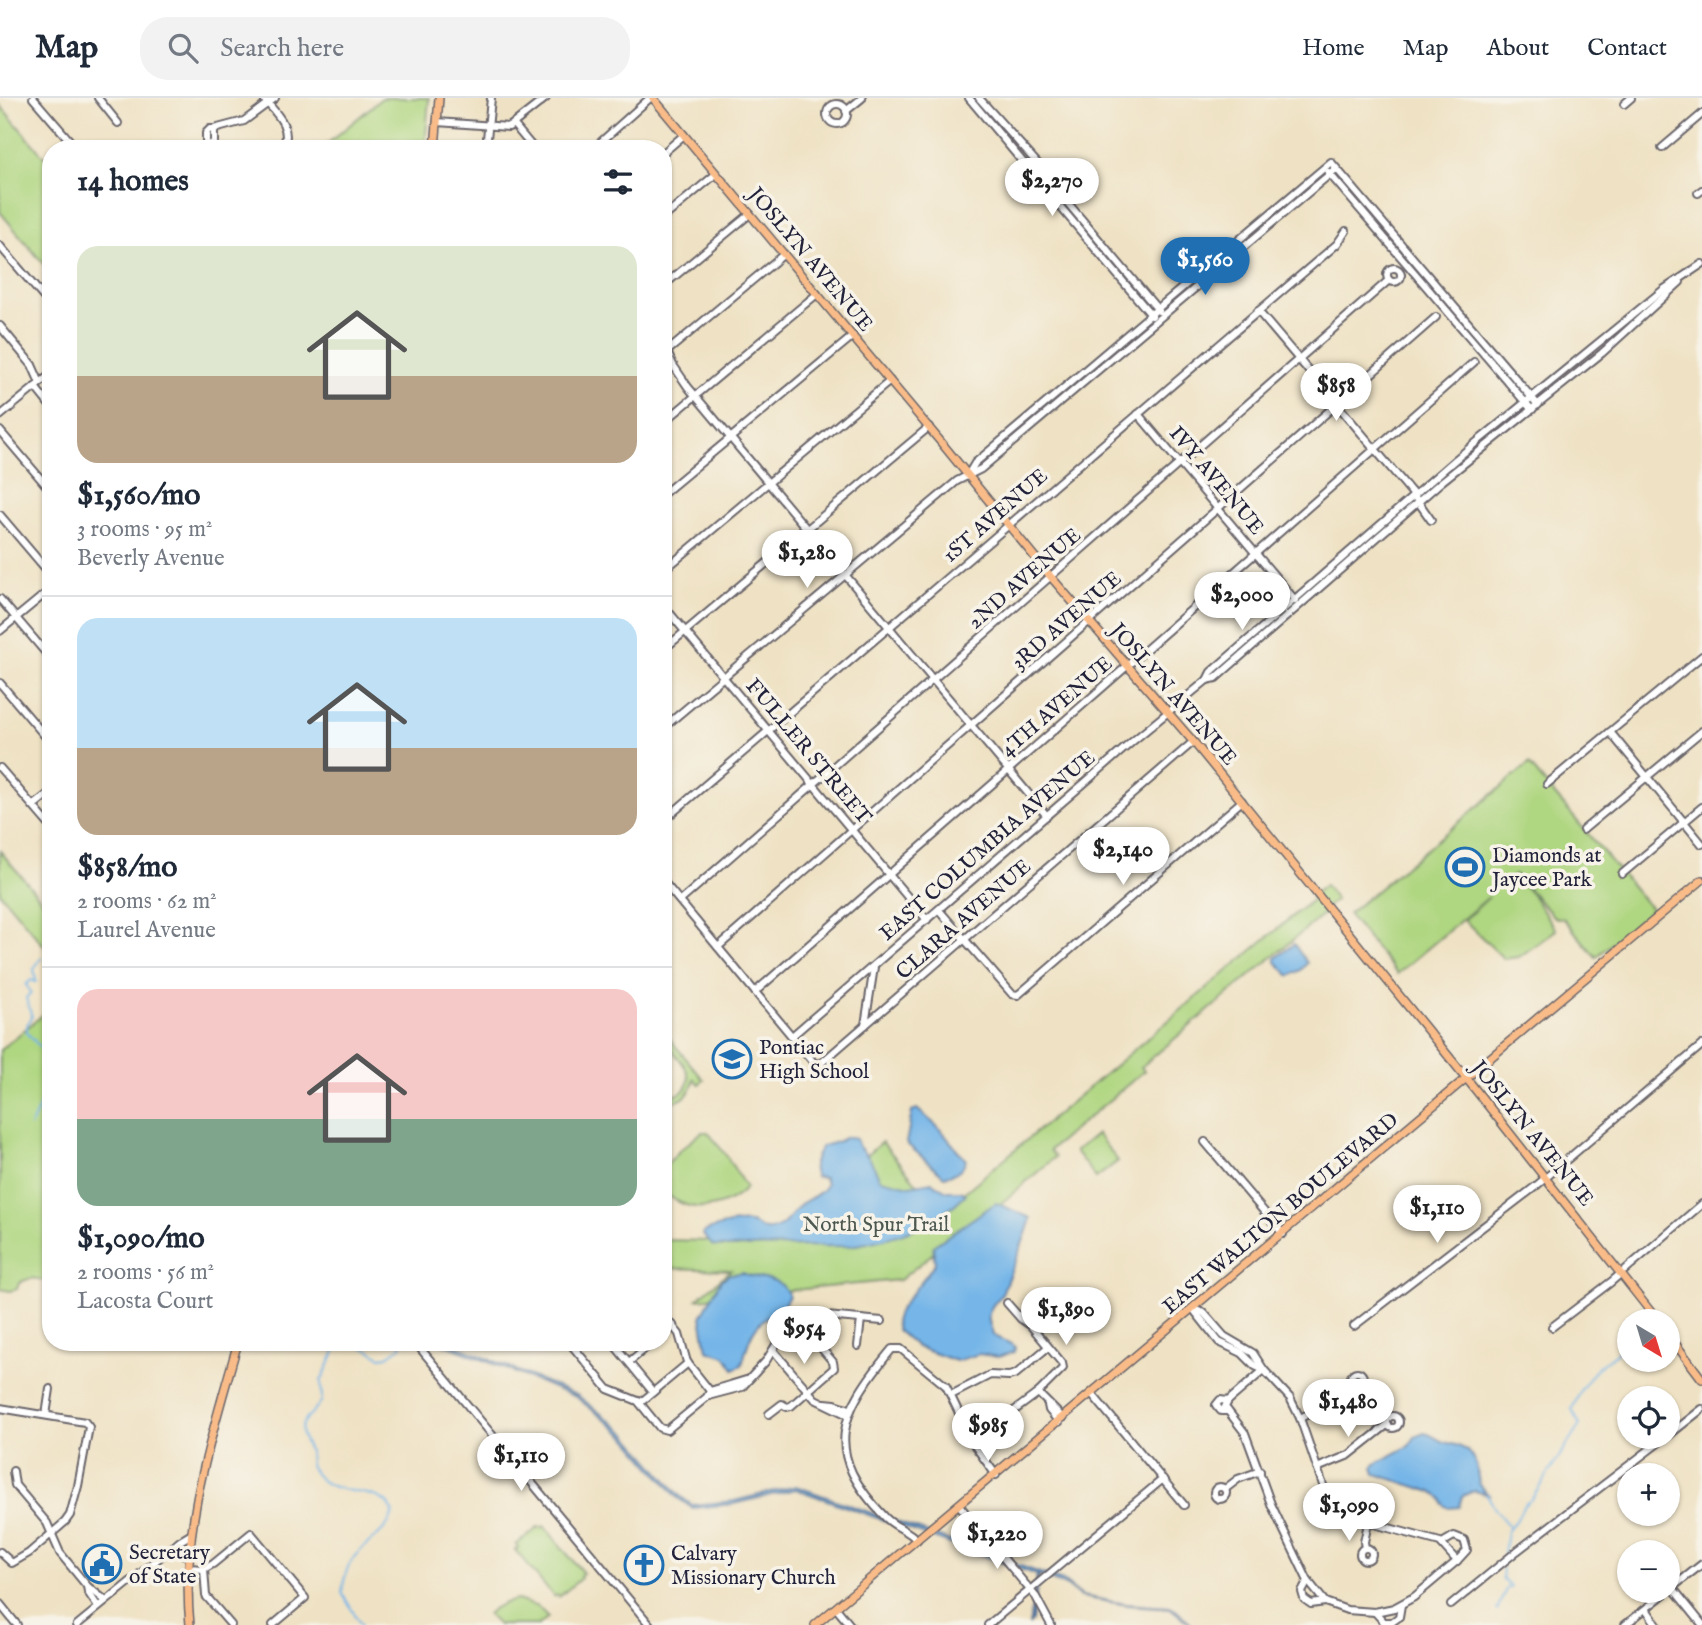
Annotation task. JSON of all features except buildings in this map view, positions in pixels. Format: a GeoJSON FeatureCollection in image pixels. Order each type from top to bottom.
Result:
{"type":"FeatureCollection","features":[{"type":"Feature","properties":{"kind":"main road"},"geometry":{"type":"LineString","coordinates":[[436,140],[439,98]]}},
{"type":"Feature","properties":{"kind":"main road","name":"JOSLYN AVENUE"},"geometry":{"type":"LineString","coordinates":[[651,98],[929,427],[1051,578],[1242,801],[1649,1309]]}},
{"type":"Feature","properties":{"kind":"main road","name":"EAST WALTON BOULEVARD"},"geometry":{"type":"LineString","coordinates":[[815,1625],[1702,881]]}},
{"type":"Feature","properties":{"kind":"main road"},"geometry":{"type":"LineString","coordinates":[[1680,1350],[1702,1379]]}},
{"type":"Feature","properties":{"kind":"main road"},"geometry":{"type":"LineString","coordinates":[[190,1625],[187,1597],[190,1535],[200,1484],[236,1351]]}},
{"type":"Feature","properties":{"kind":"street"},"geometry":{"type":"LineString","coordinates":[[33,98],[70,140]]}},
{"type":"Feature","properties":{"kind":"street"},"geometry":{"type":"LineString","coordinates":[[98,98],[118,122]]}},
{"type":"Feature","properties":{"kind":"street"},"geometry":{"type":"LineString","coordinates":[[214,129],[244,121],[265,101],[275,98]]}},
{"type":"Feature","properties":{"kind":"street"},"geometry":{"type":"LineString","coordinates":[[487,140],[491,98]]}},
{"type":"Feature","properties":{"kind":"street"},"geometry":{"type":"LineString","coordinates":[[437,122],[509,127],[546,98]]}},
{"type":"Feature","properties":{"kind":"street"},"geometry":{"type":"LineString","coordinates":[[603,140],[651,98]]}},
{"type":"Feature","properties":{"kind":"street"},"geometry":{"type":"LineString","coordinates":[[850,98],[844,108],[862,98]]}},
{"type":"Feature","properties":{"kind":"street"},"geometry":{"type":"LineString","coordinates":[[968,98],[1156,321]]}},
{"type":"Feature","properties":{"kind":"street"},"geometry":{"type":"LineString","coordinates":[[977,98],[1039,165],[1163,315]]}},
{"type":"Feature","properties":{"kind":"street"},"geometry":{"type":"LineString","coordinates":[[1624,104],[1631,98]]}},
{"type":"Feature","properties":{"kind":"street"},"geometry":{"type":"LineString","coordinates":[[265,101],[285,126],[286,140]]}},
{"type":"Feature","properties":{"kind":"street"},"geometry":{"type":"LineString","coordinates":[[979,111],[1012,143],[1016,140]]}},
{"type":"Feature","properties":{"kind":"street"},"geometry":{"type":"LineString","coordinates":[[1662,148],[1702,114]]}},
{"type":"Feature","properties":{"kind":"street"},"geometry":{"type":"LineString","coordinates":[[514,125],[526,140]]}},
{"type":"Feature","properties":{"kind":"street"},"geometry":{"type":"LineString","coordinates":[[672,145],[684,135]]}},
{"type":"Feature","properties":{"kind":"street"},"geometry":{"type":"LineString","coordinates":[[672,720],[968,474],[975,463],[1331,162],[1529,401]]}},
{"type":"Feature","properties":{"kind":"street"},"geometry":{"type":"LineString","coordinates":[[1324,168],[1535,408]]}},
{"type":"Feature","properties":{"kind":"street"},"geometry":{"type":"LineString","coordinates":[[968,474],[981,469],[1336,169]]}},
{"type":"Feature","properties":{"kind":"street"},"geometry":{"type":"LineString","coordinates":[[672,211],[716,174]]}},
{"type":"Feature","properties":{"kind":"street"},"geometry":{"type":"LineString","coordinates":[[1049,194],[1056,192],[1074,216],[1086,225]]}},
{"type":"Feature","properties":{"kind":"street"},"geometry":{"type":"LineString","coordinates":[[672,279],[750,214]]}},
{"type":"Feature","properties":{"kind":"street","name":"1ST AVENUE"},"geometry":{"type":"LineString","coordinates":[[672,813],[1337,244],[1346,231]]}},
{"type":"Feature","properties":{"kind":"street"},"geometry":{"type":"LineString","coordinates":[[0,246],[42,295]]}},
{"type":"Feature","properties":{"kind":"street"},"geometry":{"type":"LineString","coordinates":[[672,347],[783,254]]}},
{"type":"Feature","properties":{"kind":"street","name":"EAST COLUMBIA AVENUE"},"geometry":{"type":"LineString","coordinates":[[792,1036],[1207,680],[1211,672],[1348,554],[1415,499],[1535,408],[1702,264]]}},
{"type":"Feature","properties":{"kind":"street","name":"EAST COLUMBIA AVENUE"},"geometry":{"type":"LineString","coordinates":[[1207,680],[1216,678],[1320,588],[1487,435],[1668,286],[1684,278]]}},
{"type":"Feature","properties":{"kind":"street","name":"2ND AVENUE"},"geometry":{"type":"LineString","coordinates":[[680,901],[1389,280]]}},
{"type":"Feature","properties":{"kind":"street"},"geometry":{"type":"LineString","coordinates":[[672,415],[817,294]]}},
{"type":"Feature","properties":{"kind":"street"},"geometry":{"type":"LineString","coordinates":[[1258,311],[1375,449],[1431,520]]}},
{"type":"Feature","properties":{"kind":"street","name":"3RD AVENUE"},"geometry":{"type":"LineString","coordinates":[[718,947],[1436,317]]}},
{"type":"Feature","properties":{"kind":"street"},"geometry":{"type":"LineString","coordinates":[[0,326],[32,365],[42,393]]}},
{"type":"Feature","properties":{"kind":"street"},"geometry":{"type":"LineString","coordinates":[[672,486],[853,336]]}},
{"type":"Feature","properties":{"kind":"street","name":"4TH AVENUE"},"geometry":{"type":"LineString","coordinates":[[755,992],[1474,362]]}},
{"type":"Feature","properties":{"kind":"street"},"geometry":{"type":"LineString","coordinates":[[672,364],[695,396],[1047,816]]}},
{"type":"Feature","properties":{"kind":"street"},"geometry":{"type":"LineString","coordinates":[[0,416],[42,381]]}},
{"type":"Feature","properties":{"kind":"street"},"geometry":{"type":"LineString","coordinates":[[672,563],[890,381]]}},
{"type":"Feature","properties":{"kind":"street","name":"IVY AVENUE"},"geometry":{"type":"LineString","coordinates":[[1138,414],[1295,600]]}},
{"type":"Feature","properties":{"kind":"street"},"geometry":{"type":"LineString","coordinates":[[672,642],[929,427]]}},
{"type":"Feature","properties":{"kind":"street"},"geometry":{"type":"LineString","coordinates":[[0,431],[42,480]]}},
{"type":"Feature","properties":{"kind":"street","name":"EAST COLUMBIA AVENUE"},"geometry":{"type":"LineString","coordinates":[[1458,468],[1467,457],[1489,440],[1487,435]]}},
{"type":"Feature","properties":{"kind":"street"},"geometry":{"type":"LineString","coordinates":[[0,515],[42,564]]}},
{"type":"Feature","properties":{"kind":"street","name":"EAST COLUMBIA AVENUE"},"geometry":{"type":"LineString","coordinates":[[1320,588],[1349,558],[1348,554]]}},
{"type":"Feature","properties":{"kind":"street"},"geometry":{"type":"LineString","coordinates":[[0,631],[42,596]]}},
{"type":"Feature","properties":{"kind":"street"},"geometry":{"type":"LineString","coordinates":[[0,599],[42,648]]}},
{"type":"Feature","properties":{"kind":"street","name":"FULLER STREET"},"geometry":{"type":"LineString","coordinates":[[672,616],[928,920]]}},
{"type":"Feature","properties":{"kind":"street","name":"EAST COLUMBIA AVENUE"},"geometry":{"type":"LineString","coordinates":[[1247,651],[1245,647],[1275,617]]}},
{"type":"Feature","properties":{"kind":"street"},"geometry":{"type":"LineString","coordinates":[[1547,784],[1702,656]]}},
{"type":"Feature","properties":{"kind":"street"},"geometry":{"type":"LineString","coordinates":[[0,683],[42,732]]}},
{"type":"Feature","properties":{"kind":"street"},"geometry":{"type":"LineString","coordinates":[[1583,830],[1702,731]]}},
{"type":"Feature","properties":{"kind":"street"},"geometry":{"type":"LineString","coordinates":[[1610,732],[1702,844]]}},
{"type":"Feature","properties":{"kind":"street","name":"CLARA AVENUE"},"geometry":{"type":"LineString","coordinates":[[792,1036],[818,1065],[822,1063],[1193,742]]}},
{"type":"Feature","properties":{"kind":"street"},"geometry":{"type":"LineString","coordinates":[[0,768],[42,816]]}},
{"type":"Feature","properties":{"kind":"street"},"geometry":{"type":"LineString","coordinates":[[33,806],[42,799]]}},
{"type":"Feature","properties":{"kind":"street"},"geometry":{"type":"LineString","coordinates":[[939,910],[1016,996],[1242,801]]}},
{"type":"Feature","properties":{"kind":"street"},"geometry":{"type":"LineString","coordinates":[[1622,874],[1702,807]]}},
{"type":"Feature","properties":{"kind":"street"},"geometry":{"type":"LineString","coordinates":[[672,892],[792,1036]]}},
{"type":"Feature","properties":{"kind":"street"},"geometry":{"type":"LineString","coordinates":[[864,1027],[875,965]]}},
{"type":"Feature","properties":{"kind":"street"},"geometry":{"type":"LineString","coordinates":[[858,978],[865,979],[870,985]]}},
{"type":"Feature","properties":{"kind":"street"},"geometry":{"type":"LineString","coordinates":[[869,1006],[874,1013],[881,1013]]}},
{"type":"Feature","properties":{"kind":"street"},"geometry":{"type":"LineString","coordinates":[[1354,1326],[1556,1170],[1702,1045]]}},
{"type":"Feature","properties":{"kind":"street"},"geometry":{"type":"LineString","coordinates":[[1205,1142],[1283,1234]]}},
{"type":"Feature","properties":{"kind":"street"},"geometry":{"type":"LineString","coordinates":[[1552,1327],[1702,1204]]}},
{"type":"Feature","properties":{"kind":"street"},"geometry":{"type":"LineString","coordinates":[[983,1434],[1038,1393],[1063,1369],[1062,1363],[1007,1303]]}},
{"type":"Feature","properties":{"kind":"street"},"geometry":{"type":"LineString","coordinates":[[1193,1309],[1204,1313],[1216,1334],[1253,1353],[1264,1370],[1290,1398],[1300,1418],[1326,1492],[1334,1504],[1352,1517],[1368,1523],[1443,1543],[1457,1560]]}},
{"type":"Feature","properties":{"kind":"street"},"geometry":{"type":"LineString","coordinates":[[576,1351],[608,1389],[640,1403],[664,1430],[709,1393],[746,1380],[765,1363],[780,1338],[818,1314],[882,1321]]}},
{"type":"Feature","properties":{"kind":"street"},"geometry":{"type":"LineString","coordinates":[[859,1346],[861,1319]]}},
{"type":"Feature","properties":{"kind":"street"},"geometry":{"type":"LineString","coordinates":[[769,1415],[782,1404],[790,1406],[833,1370],[835,1365],[801,1324]]}},
{"type":"Feature","properties":{"kind":"street"},"geometry":{"type":"LineString","coordinates":[[673,1325],[680,1336],[688,1363],[709,1393]]}},
{"type":"Feature","properties":{"kind":"street"},"geometry":{"type":"LineString","coordinates":[[917,1541],[909,1531],[887,1519],[855,1478],[845,1444],[849,1412],[861,1388],[891,1350],[896,1347],[901,1349],[938,1378],[951,1395],[975,1446],[996,1475]]}},
{"type":"Feature","properties":{"kind":"street"},"geometry":{"type":"LineString","coordinates":[[951,1395],[990,1375],[1016,1374],[1048,1347]]}},
{"type":"Feature","properties":{"kind":"street"},"geometry":{"type":"LineString","coordinates":[[773,1350],[808,1392],[821,1403],[835,1404],[849,1412]]}},
{"type":"Feature","properties":{"kind":"street"},"geometry":{"type":"LineString","coordinates":[[422,1351],[650,1625]]}},
{"type":"Feature","properties":{"kind":"street"},"geometry":{"type":"LineString","coordinates":[[620,1351],[653,1392]]}},
{"type":"Feature","properties":{"kind":"street"},"geometry":{"type":"LineString","coordinates":[[629,1362],[642,1351]]}},
{"type":"Feature","properties":{"kind":"street"},"geometry":{"type":"LineString","coordinates":[[640,1403],[688,1363]]}},
{"type":"Feature","properties":{"kind":"street"},"geometry":{"type":"LineString","coordinates":[[1264,1370],[1225,1406],[1245,1433],[1271,1504],[1308,1581],[1325,1602],[1343,1610],[1375,1612],[1401,1605],[1466,1550],[1464,1540],[1454,1536],[1443,1543]]}},
{"type":"Feature","properties":{"kind":"street"},"geometry":{"type":"LineString","coordinates":[[1300,1418],[1319,1409],[1352,1382]]}},
{"type":"Feature","properties":{"kind":"street"},"geometry":{"type":"LineString","coordinates":[[46,1415],[50,1390]]}},
{"type":"Feature","properties":{"kind":"street"},"geometry":{"type":"LineString","coordinates":[[1038,1393],[1053,1407],[1061,1420]]}},
{"type":"Feature","properties":{"kind":"street"},"geometry":{"type":"LineString","coordinates":[[1092,1394],[1184,1505]]}},
{"type":"Feature","properties":{"kind":"street"},"geometry":{"type":"LineString","coordinates":[[0,1408],[85,1422],[89,1427],[73,1508],[65,1522],[16,1562],[9,1562],[0,1552]]}},
{"type":"Feature","properties":{"kind":"street"},"geometry":{"type":"LineString","coordinates":[[1680,1426],[1702,1409]]}},
{"type":"Feature","properties":{"kind":"street"},"geometry":{"type":"LineString","coordinates":[[1317,1468],[1349,1455],[1387,1425]]}},
{"type":"Feature","properties":{"kind":"street"},"geometry":{"type":"LineString","coordinates":[[1451,1605],[1650,1449]]}},
{"type":"Feature","properties":{"kind":"street"},"geometry":{"type":"LineString","coordinates":[[13,1471],[15,1485],[40,1512],[60,1553],[87,1586],[106,1601]]}},
{"type":"Feature","properties":{"kind":"street"},"geometry":{"type":"LineString","coordinates":[[1225,1489],[1238,1479],[1260,1471]]}},
{"type":"Feature","properties":{"kind":"street"},"geometry":{"type":"LineString","coordinates":[[988,1625],[1163,1479]]}},
{"type":"Feature","properties":{"kind":"street"},"geometry":{"type":"LineString","coordinates":[[959,1505],[1030,1590],[1043,1607],[1051,1625]]}},
{"type":"Feature","properties":{"kind":"street"},"geometry":{"type":"LineString","coordinates":[[1365,1548],[1368,1523]]}},
{"type":"Feature","properties":{"kind":"street"},"geometry":{"type":"LineString","coordinates":[[188,1568],[204,1569],[251,1533],[305,1598],[273,1625]]}},
{"type":"Feature","properties":{"kind":"street"},"geometry":{"type":"LineString","coordinates":[[77,1625],[190,1535]]}},
{"type":"Feature","properties":{"kind":"street"},"geometry":{"type":"LineString","coordinates":[[160,1557],[175,1551],[188,1556]]}},
{"type":"Feature","properties":{"kind":"street"},"geometry":{"type":"LineString","coordinates":[[1680,1581],[1702,1563]]}},
{"type":"Feature","properties":{"kind":"street"},"geometry":{"type":"LineString","coordinates":[[204,1569],[206,1596],[231,1625]]}},
{"type":"Feature","properties":{"kind":"street"},"geometry":{"type":"LineString","coordinates":[[1308,1581],[1303,1588],[1304,1599],[1311,1604],[1325,1602]]}},
{"type":"Feature","properties":{"kind":"street"},"geometry":{"type":"LineString","coordinates":[[87,1586],[98,1607]]}},
{"type":"Feature","properties":{"kind":"street"},"geometry":{"type":"LineString","coordinates":[[187,1597],[206,1596]]}},
{"type":"Feature","properties":{"kind":"street"},"geometry":{"type":"LineString","coordinates":[[1680,1597],[1702,1624]]}},
{"type":"Feature","properties":{"kind":"street"},"geometry":{"type":"LineString","coordinates":[[1625,1625],[1653,1603]]}},
{"type":"Feature","properties":{"kind":"street"},"geometry":{"type":"LineString","coordinates":[[0,1604],[18,1625]]}},
{"type":"Feature","properties":{"kind":"street"},"geometry":{"type":"LineString","coordinates":[[1375,1612],[1384,1622],[1392,1622],[1399,1617],[1401,1605]]}},
{"type":"Feature","properties":{"kind":"street"},"geometry":{"type":"LineString","coordinates":[[836,1608],[850,1625]]}},
{"type":"Feature","properties":{"kind":"street"},"geometry":{"type":"LineString","coordinates":[[1646,1609],[1657,1625]]}},
{"type":"Feature","properties":{"kind":"green space"},"geometry":{"type":"Polygon","coordinates":[[[382,98],[429,98],[426,140],[332,140],[382,98]]]}},
{"type":"Feature","properties":{"kind":"green space"},"geometry":{"type":"Polygon","coordinates":[[[0,105],[42,154],[42,262],[0,212],[0,105]]]}},
{"type":"Feature","properties":{"kind":"green space"},"geometry":{"type":"Polygon","coordinates":[[[1529,764],[1652,910],[1596,957],[1564,919],[1554,917],[1515,874],[1507,882],[1517,878],[1556,930],[1519,957],[1504,959],[1464,920],[1489,897],[1397,974],[1348,914],[1529,764]]]}},
{"type":"Feature","properties":{"kind":"green space"},"geometry":{"type":"Polygon","coordinates":[[[0,851],[42,900],[42,943],[0,893],[0,851]]]}},
{"type":"Feature","properties":{"kind":"green space","name":"North Spur Trail"},"geometry":{"type":"Polygon","coordinates":[[[1325,885],[1336,900],[1323,910],[1325,913],[1141,1067],[1144,1071],[1050,1150],[1055,1157],[962,1237],[958,1233],[900,1280],[697,1299],[731,1270],[672,1268],[672,1240],[765,1242],[882,1142],[941,1212],[1313,899],[1311,896],[1325,885]]]}},
{"type":"Feature","properties":{"kind":"green space"},"geometry":{"type":"Polygon","coordinates":[[[42,1015],[42,1280],[24,1281],[19,1283],[17,1289],[10,1291],[0,1289],[0,1050],[42,1015]]]}},
{"type":"Feature","properties":{"kind":"green space"},"geometry":{"type":"Polygon","coordinates":[[[672,1042],[704,1080],[699,1084],[694,1079],[684,1097],[672,1102],[672,1096],[682,1092],[688,1082],[685,1067],[672,1050],[672,1042]]]}},
{"type":"Feature","properties":{"kind":"green space"},"geometry":{"type":"Polygon","coordinates":[[[702,1132],[708,1132],[746,1188],[727,1202],[705,1208],[673,1199],[672,1159],[702,1132]]]}},
{"type":"Feature","properties":{"kind":"green space"},"geometry":{"type":"Polygon","coordinates":[[[1097,1134],[1118,1161],[1096,1178],[1075,1151],[1097,1134]]]}},
{"type":"Feature","properties":{"kind":"green space"},"geometry":{"type":"Polygon","coordinates":[[[544,1526],[583,1573],[581,1578],[559,1597],[554,1597],[515,1550],[518,1548],[516,1545],[544,1526]]]}},
{"type":"Feature","properties":{"kind":"green space"},"geometry":{"type":"Polygon","coordinates":[[[518,1600],[538,1607],[548,1617],[539,1625],[498,1625],[487,1614],[501,1604],[518,1600]]]}},
{"type":"Feature","properties":{"kind":"water"},"geometry":{"type":"Polygon","coordinates":[[[1294,944],[1307,963],[1290,976],[1276,962],[1276,958],[1294,944]]]}},
{"type":"Feature","properties":{"kind":"water"},"geometry":{"type":"Polygon","coordinates":[[[917,1109],[938,1127],[966,1160],[957,1171],[944,1176],[906,1143],[912,1112],[917,1109]]]}},
{"type":"Feature","properties":{"kind":"water"},"geometry":{"type":"Polygon","coordinates":[[[847,1137],[856,1139],[880,1179],[910,1186],[932,1182],[947,1191],[966,1194],[927,1223],[898,1235],[850,1246],[713,1246],[702,1234],[717,1227],[739,1223],[753,1224],[767,1230],[781,1226],[800,1205],[826,1185],[824,1178],[816,1177],[814,1169],[822,1146],[847,1137]]]}},
{"type":"Feature","properties":{"kind":"water"},"geometry":{"type":"Polygon","coordinates":[[[996,1203],[1031,1218],[1003,1291],[989,1317],[993,1335],[1013,1345],[1014,1352],[998,1357],[979,1354],[956,1361],[917,1347],[897,1330],[895,1322],[898,1312],[935,1263],[933,1246],[996,1203]]]}},
{"type":"Feature","properties":{"kind":"water"},"geometry":{"type":"Polygon","coordinates":[[[743,1273],[775,1281],[789,1296],[783,1306],[756,1327],[742,1365],[734,1369],[725,1356],[707,1350],[701,1317],[721,1280],[730,1274],[743,1273]]]}},
{"type":"Feature","properties":{"kind":"water"},"geometry":{"type":"Polygon","coordinates":[[[461,1351],[469,1351],[577,1395],[626,1433],[680,1496],[692,1505],[734,1501],[796,1486],[1063,1581],[1082,1596],[1127,1604],[1170,1607],[1192,1625],[1170,1608],[1127,1605],[1081,1597],[1067,1586],[1039,1575],[1032,1621],[1029,1625],[1037,1575],[796,1489],[734,1504],[692,1508],[678,1498],[624,1435],[576,1397],[461,1351]]]}},
{"type":"Feature","properties":{"kind":"water"},"geometry":{"type":"Polygon","coordinates":[[[1424,1433],[1462,1447],[1472,1455],[1479,1485],[1488,1494],[1474,1491],[1462,1496],[1459,1507],[1449,1508],[1432,1492],[1375,1474],[1373,1467],[1377,1463],[1409,1446],[1415,1437],[1424,1433]]]}},
{"type":"Feature","properties":{"kind":"waterway"},"geometry":{"type":"LineString","coordinates":[[41,958],[34,969],[36,982],[31,980],[26,985],[31,992],[26,998],[32,1017],[27,1025],[27,1033],[42,1049]]}},
{"type":"Feature","properties":{"kind":"waterway"},"geometry":{"type":"LineString","coordinates":[[30,1127],[42,1102]]}},
{"type":"Feature","properties":{"kind":"waterway"},"geometry":{"type":"LineString","coordinates":[[335,1351],[321,1381],[322,1400],[302,1426],[311,1467],[319,1478],[329,1485],[377,1497],[393,1512],[381,1532],[352,1560],[345,1576],[342,1593],[361,1625]]}},
{"type":"Feature","properties":{"kind":"waterway"},"geometry":{"type":"LineString","coordinates":[[370,1351],[381,1357],[395,1351]]}},
{"type":"Feature","properties":{"kind":"waterway"},"geometry":{"type":"LineString","coordinates":[[1531,1500],[1580,1425],[1572,1409],[1582,1388],[1598,1367],[1617,1352]]}},
{"type":"Feature","properties":{"kind":"waterway"},"geometry":{"type":"LineString","coordinates":[[1487,1494],[1509,1527]]}},
{"type":"Feature","properties":{"kind":"waterway"},"geometry":{"type":"LineString","coordinates":[[1516,1521],[1529,1501]]}},
{"type":"Feature","properties":{"kind":"waterway"},"geometry":{"type":"LineString","coordinates":[[1504,1555],[1507,1530],[1514,1522]]}},
{"type":"Feature","properties":{"kind":"waterway"},"geometry":{"type":"LineString","coordinates":[[1497,1610],[1506,1589],[1511,1587],[1502,1579],[1503,1568]]}},
{"type":"Feature","properties":{"kind":"place","name":"Diamonds at Jaycee Park"},"geometry":{"type":"Point","coordinates":[1465,867]}},
{"type":"Feature","properties":{"kind":"place","name":"Pontiac High School"},"geometry":{"type":"Point","coordinates":[732,1059]}},
{"type":"Feature","properties":{"kind":"place","name":"Secretary of State"},"geometry":{"type":"Point","coordinates":[102,1564]}},
{"type":"Feature","properties":{"kind":"place","name":"Calvary Missionary Church"},"geometry":{"type":"Point","coordinates":[644,1565]}}]}
